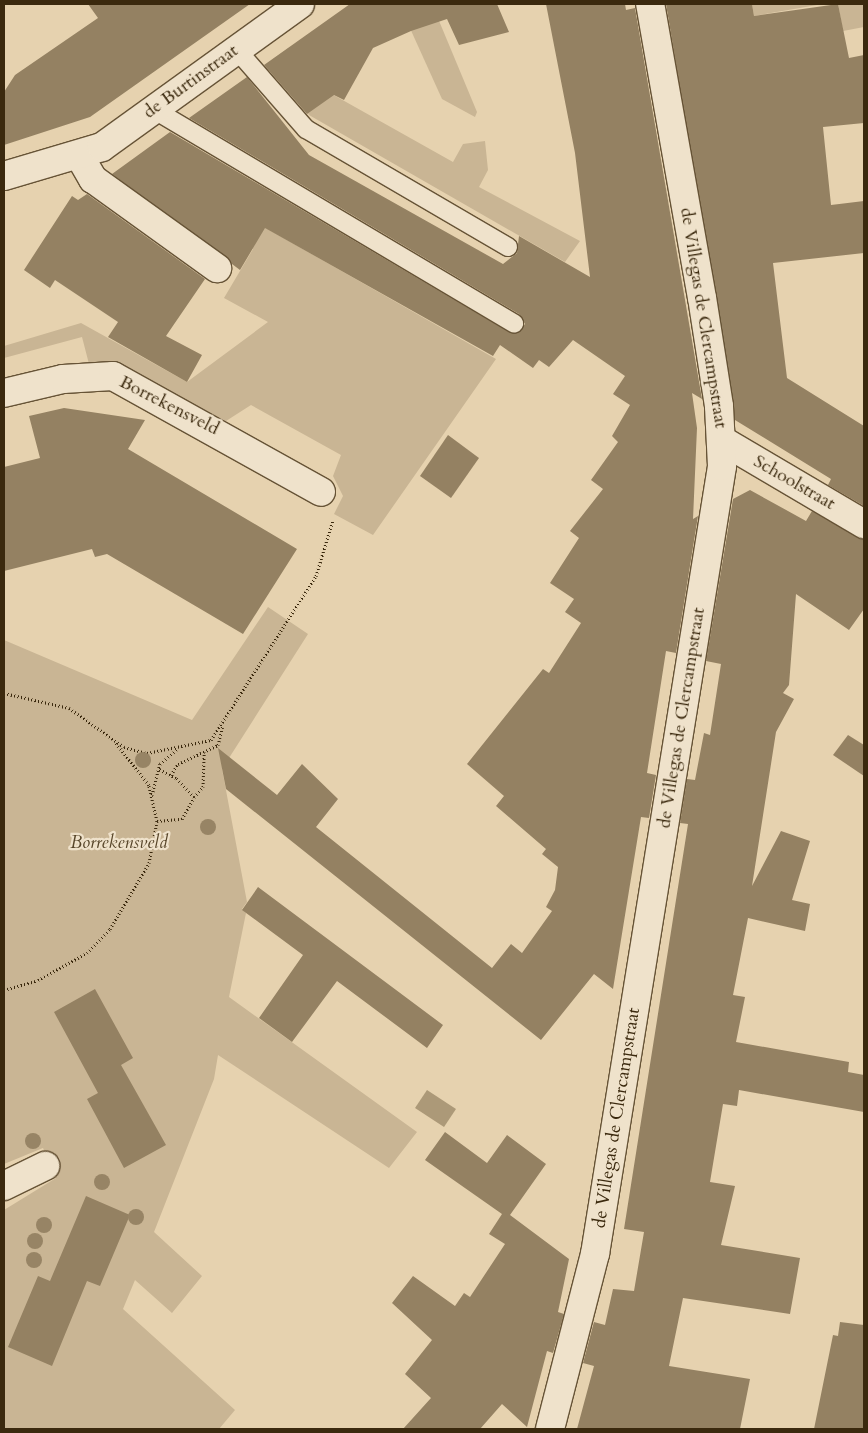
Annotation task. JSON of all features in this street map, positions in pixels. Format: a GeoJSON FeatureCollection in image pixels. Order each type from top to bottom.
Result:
{"type":"FeatureCollection","features":[{"type":"Feature","properties":{"kind":"street","name":"de Burtinstraat"},"geometry":{"type":"LineString","coordinates":[[4,176],[102,147],[300,4]]}},
{"type":"Feature","properties":{"kind":"street","name":"de Villegas de Clercampstraat"},"geometry":{"type":"LineString","coordinates":[[550,1429],[595,1254],[719,489],[723,441],[650,4]]}},
{"type":"Feature","properties":{"kind":"street"},"geometry":{"type":"LineString","coordinates":[[79,155],[93,179],[217,268]]}},
{"type":"Feature","properties":{"kind":"street","name":"Borrekensveld"},"geometry":{"type":"LineString","coordinates":[[4,393],[63,379],[119,378],[321,492]]}},
{"type":"Feature","properties":{"kind":"street","name":"Schoolstraat"},"geometry":{"type":"LineString","coordinates":[[723,441],[864,524]]}},
{"type":"Feature","properties":{"kind":"street"},"geometry":{"type":"LineString","coordinates":[[4,1186],[45,1166]]}},
{"type":"Feature","properties":{"kind":"lane"},"geometry":{"type":"LineString","coordinates":[[237,50],[306,129],[508,247]]}},
{"type":"Feature","properties":{"kind":"lane"},"geometry":{"type":"LineString","coordinates":[[153,109],[514,323]]}},
{"type":"Feature","properties":{"kind":"path"},"geometry":{"type":"LineString","coordinates":[[4,693],[69,708],[112,739],[147,753],[177,749],[211,740],[316,576],[333,522],[332,503],[321,492]]}},
{"type":"Feature","properties":{"kind":"path"},"geometry":{"type":"LineString","coordinates":[[171,776],[178,764],[218,745],[224,721]]}},
{"type":"Feature","properties":{"kind":"path"},"geometry":{"type":"LineString","coordinates":[[4,990],[38,980],[87,953],[110,930],[149,862],[157,821],[149,785],[112,739]]}},
{"type":"Feature","properties":{"kind":"path"},"geometry":{"type":"LineString","coordinates":[[151,796],[159,769],[177,749]]}},
{"type":"Feature","properties":{"kind":"path"},"geometry":{"type":"LineString","coordinates":[[157,821],[182,819],[194,797],[203,788],[204,752]]}},
{"type":"Feature","properties":{"kind":"path"},"geometry":{"type":"LineString","coordinates":[[159,769],[171,776],[194,797]]}},
{"type":"Feature","properties":{"kind":"green space"},"geometry":{"type":"Polygon","coordinates":[[[432,4],[477,112],[475,117],[442,99],[404,15],[432,4]]]}},
{"type":"Feature","properties":{"kind":"green space"},"geometry":{"type":"Polygon","coordinates":[[[752,4],[823,4],[754,16],[752,4]]]}},
{"type":"Feature","properties":{"kind":"green space"},"geometry":{"type":"Polygon","coordinates":[[[838,4],[864,4],[864,27],[843,31],[838,4]]]}},
{"type":"Feature","properties":{"kind":"green space"},"geometry":{"type":"Polygon","coordinates":[[[290,47],[314,84],[453,162],[463,144],[485,141],[488,170],[479,187],[580,241],[565,262],[309,115],[273,59],[290,47]]]}},
{"type":"Feature","properties":{"kind":"green space"},"geometry":{"type":"Polygon","coordinates":[[[215,199],[496,359],[373,535],[334,514],[343,496],[333,476],[341,455],[251,405],[226,421],[137,374],[89,364],[82,337],[4,358],[4,346],[81,323],[187,382],[268,322],[224,298],[253,249],[206,217],[215,199]]]}},
{"type":"Feature","properties":{"kind":"green space","name":"Borrekensveld"},"geometry":{"type":"Polygon","coordinates":[[[268,607],[308,634],[222,769],[247,902],[242,909],[246,913],[229,997],[417,1132],[389,1168],[218,1055],[214,1079],[154,1232],[202,1276],[172,1313],[135,1280],[123,1309],[235,1410],[219,1429],[4,1429],[4,1210],[56,1178],[43,1148],[4,1164],[4,640],[192,720],[268,607]]]}},
{"type":"Feature","properties":{"kind":"shaded area"},"geometry":{"type":"Polygon","coordinates":[[[427,1090],[456,1109],[444,1127],[415,1108],[427,1090]]]}},
{"type":"Feature","properties":{"kind":"building"},"geometry":{"type":"Polygon","coordinates":[[[88,4],[250,4],[90,117],[4,145],[4,92],[15,75],[98,18],[88,4]]]}},
{"type":"Feature","properties":{"kind":"building"},"geometry":{"type":"Polygon","coordinates":[[[350,4],[497,4],[509,32],[459,45],[447,19],[411,31],[373,48],[344,100],[334,95],[307,114],[264,65],[350,4]]]}},
{"type":"Feature","properties":{"kind":"building"},"geometry":{"type":"Polygon","coordinates":[[[546,4],[625,4],[626,10],[635,8],[702,399],[692,393],[697,428],[693,519],[698,516],[676,653],[666,651],[647,773],[656,775],[649,818],[641,817],[613,989],[594,974],[541,1040],[226,789],[218,748],[277,795],[302,764],[338,799],[316,827],[492,968],[511,944],[522,953],[552,911],[546,907],[555,890],[558,867],[542,854],[546,849],[496,806],[504,796],[467,764],[543,669],[549,673],[581,623],[565,612],[574,599],[550,583],[579,538],[570,531],[603,489],[591,480],[618,442],[612,436],[630,405],[613,394],[625,376],[573,340],[549,367],[539,360],[533,368],[500,345],[493,356],[265,228],[240,270],[112,174],[170,132],[509,332],[519,332],[525,324],[519,314],[189,118],[247,77],[309,155],[503,264],[517,253],[519,236],[590,277],[575,153],[546,4]]]}},
{"type":"Feature","properties":{"kind":"building"},"geometry":{"type":"Polygon","coordinates":[[[666,4],[752,4],[754,16],[838,4],[849,58],[864,55],[864,123],[823,127],[831,205],[864,201],[864,253],[773,263],[787,378],[864,426],[864,506],[828,485],[831,479],[735,420],[666,4]]]}},
{"type":"Feature","properties":{"kind":"building"},"geometry":{"type":"Polygon","coordinates":[[[87,194],[205,279],[166,336],[202,355],[187,382],[108,337],[118,322],[55,280],[50,288],[24,270],[72,196],[78,200],[87,194]]]}},
{"type":"Feature","properties":{"kind":"building"},"geometry":{"type":"Polygon","coordinates":[[[64,408],[145,420],[128,449],[297,549],[243,634],[107,554],[95,557],[92,549],[4,571],[4,467],[40,458],[29,416],[64,408]]]}},
{"type":"Feature","properties":{"kind":"building"},"geometry":{"type":"Polygon","coordinates":[[[448,435],[479,458],[451,498],[420,476],[448,435]]]}},
{"type":"Feature","properties":{"kind":"building"},"geometry":{"type":"Polygon","coordinates":[[[750,490],[806,521],[812,511],[864,540],[864,609],[849,630],[796,594],[789,685],[783,693],[794,699],[776,732],[752,886],[781,831],[810,841],[792,900],[810,904],[805,931],[748,918],[733,995],[745,997],[736,1042],[849,1062],[848,1072],[864,1075],[864,1112],[739,1090],[737,1106],[723,1104],[710,1182],[735,1186],[721,1245],[800,1258],[790,1314],[683,1298],[669,1366],[750,1379],[740,1429],[577,1429],[594,1366],[583,1363],[594,1322],[605,1325],[613,1289],[634,1291],[644,1232],[624,1229],[688,824],[680,823],[687,779],[695,780],[704,733],[710,735],[721,664],[706,661],[733,499],[750,490]]]}},
{"type":"Feature","properties":{"kind":"building"},"geometry":{"type":"Polygon","coordinates":[[[848,735],[864,745],[864,776],[833,755],[848,735]]]}},
{"type":"Feature","properties":{"kind":"building"},"geometry":{"type":"Polygon","coordinates":[[[258,887],[443,1025],[427,1048],[337,981],[292,1042],[259,1018],[303,955],[242,910],[258,887]]]}},
{"type":"Feature","properties":{"kind":"building"},"geometry":{"type":"Polygon","coordinates":[[[95,989],[133,1058],[121,1065],[166,1145],[124,1168],[87,1099],[98,1093],[54,1012],[95,989]]]}},
{"type":"Feature","properties":{"kind":"building"},"geometry":{"type":"Polygon","coordinates":[[[445,1132],[487,1163],[507,1135],[546,1164],[510,1215],[569,1259],[558,1312],[564,1314],[553,1353],[547,1351],[527,1427],[502,1404],[480,1429],[403,1429],[431,1398],[405,1374],[432,1340],[392,1303],[413,1276],[455,1306],[464,1293],[470,1297],[505,1244],[489,1234],[502,1214],[425,1160],[445,1132]]]}},
{"type":"Feature","properties":{"kind":"building"},"geometry":{"type":"Polygon","coordinates":[[[86,1196],[130,1215],[100,1286],[87,1281],[52,1366],[8,1347],[38,1276],[50,1281],[86,1196]]]}},
{"type":"Feature","properties":{"kind":"building"},"geometry":{"type":"Polygon","coordinates":[[[840,1322],[864,1325],[864,1429],[814,1429],[833,1335],[838,1336],[840,1322]]]}}]}
